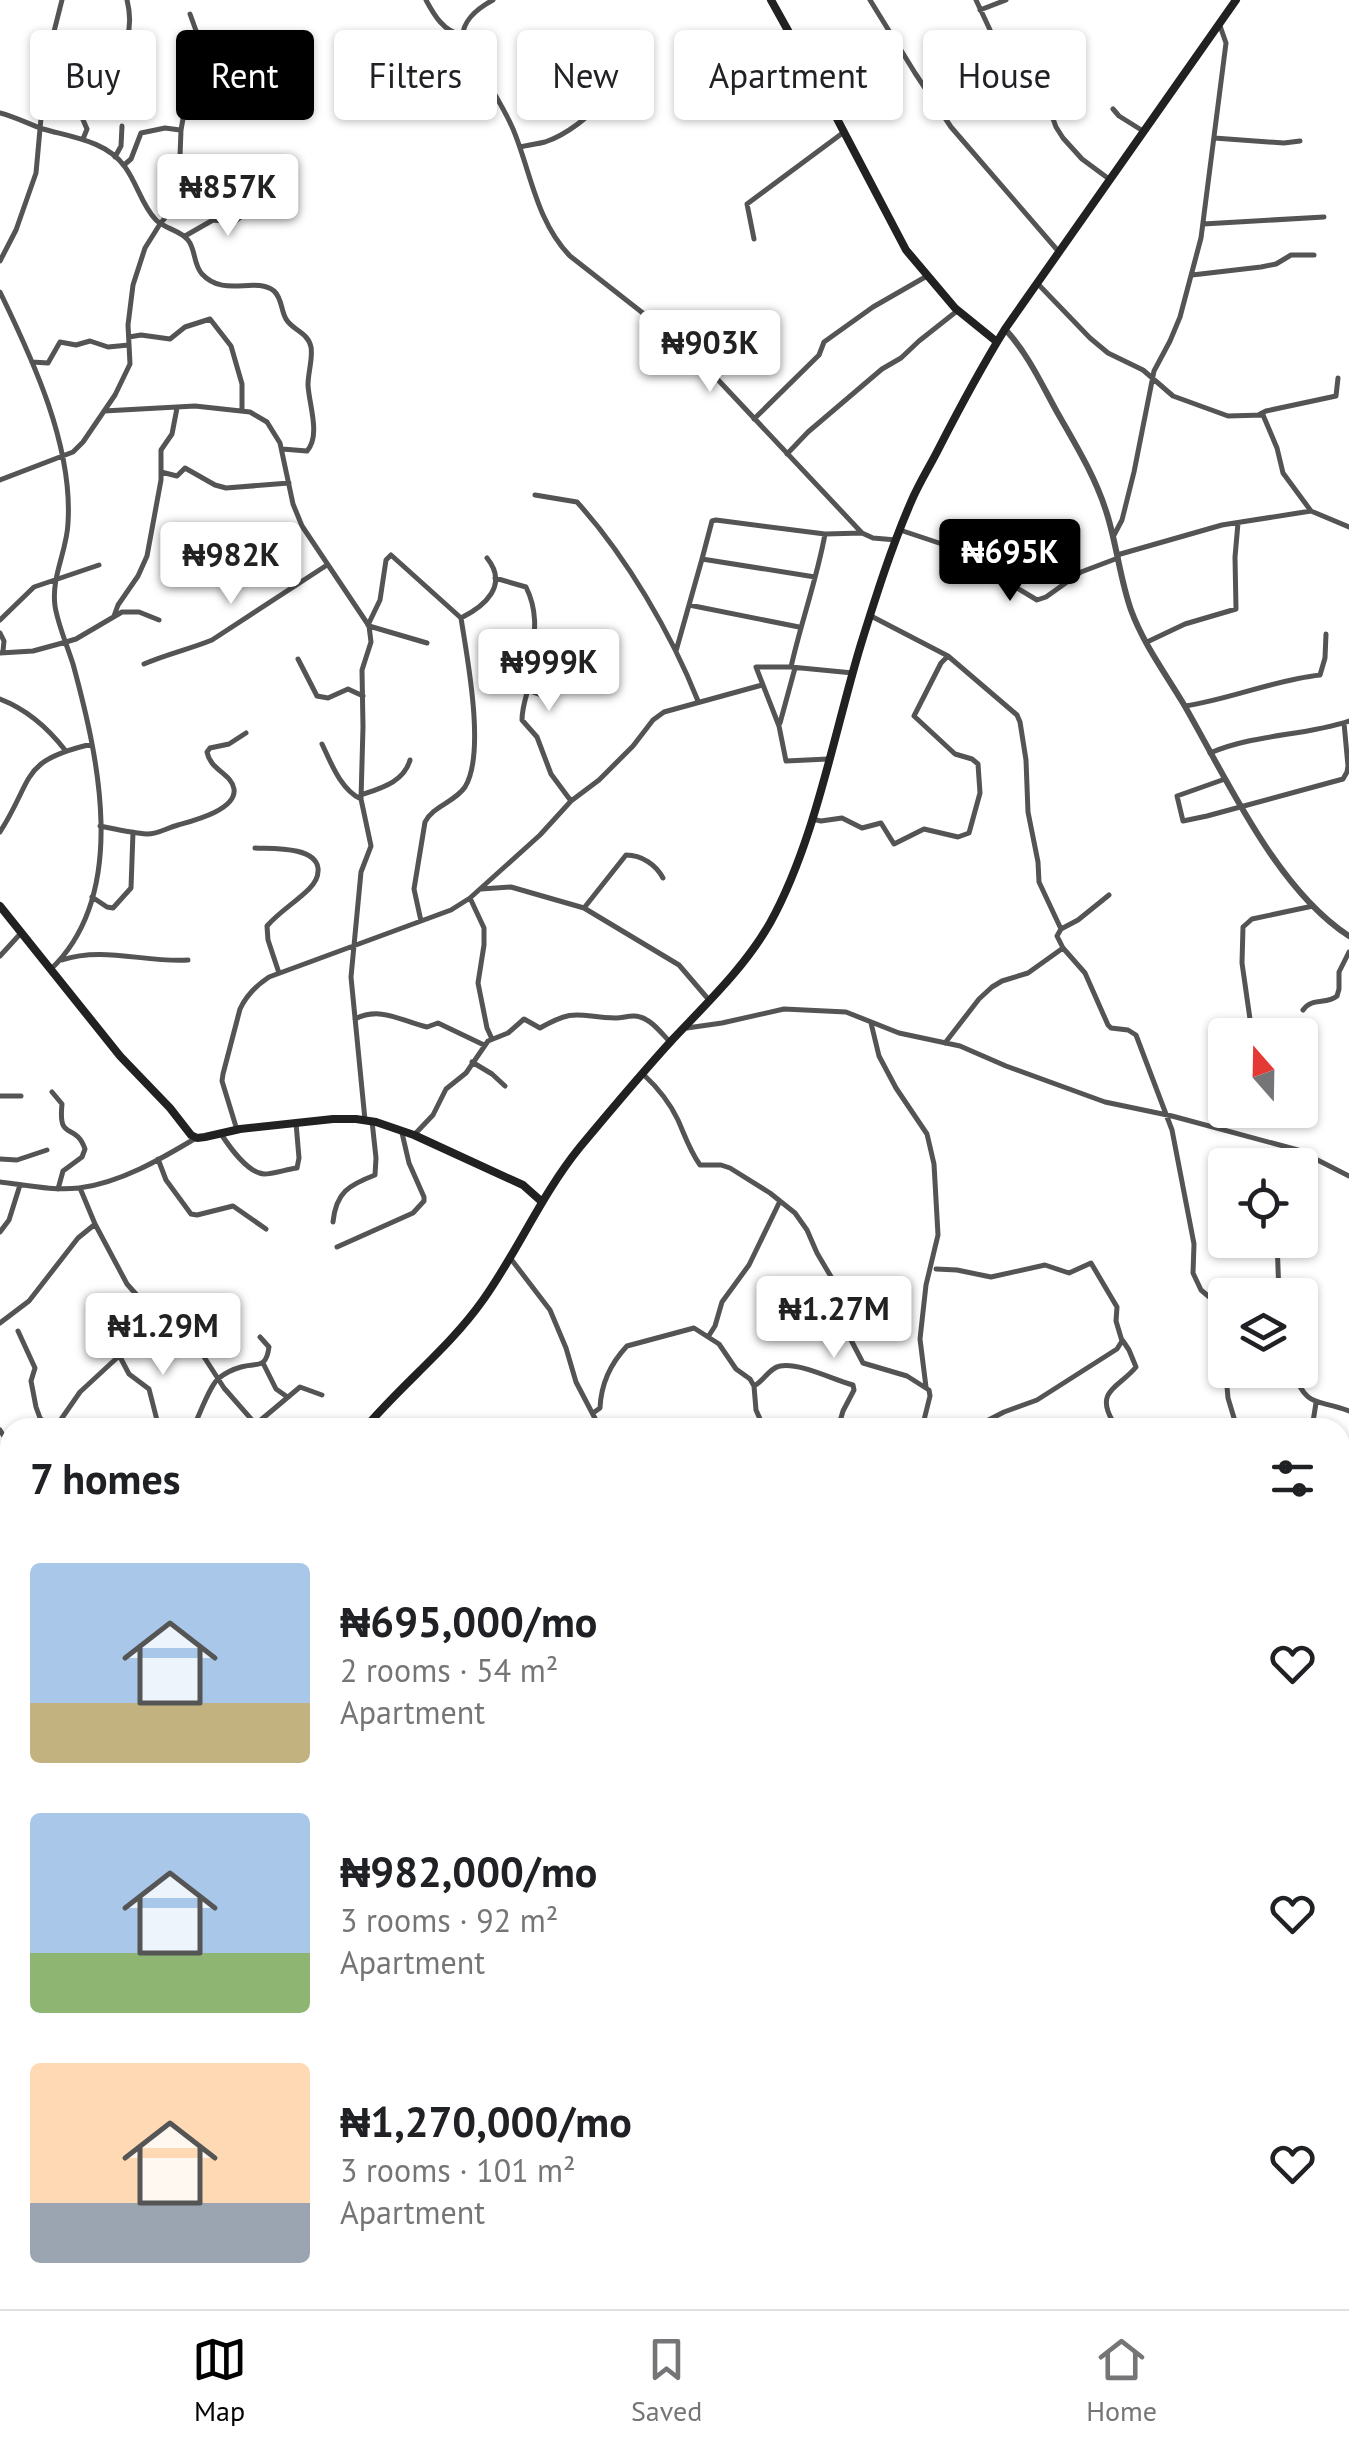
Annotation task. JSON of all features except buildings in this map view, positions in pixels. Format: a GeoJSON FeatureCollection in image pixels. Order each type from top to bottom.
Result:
{"type":"FeatureCollection","features":[{"type":"Feature","properties":{"kind":"main road"},"geometry":{"type":"LineString","coordinates":[[771,0],[906,250],[958,310],[997,342]]}},
{"type":"Feature","properties":{"kind":"main road"},"geometry":{"type":"LineString","coordinates":[[373,1418],[465,1324],[578,1148],[753,949],[771,922],[812,819],[853,673],[912,499],[1005,329],[1236,0]]}},
{"type":"Feature","properties":{"kind":"main road"},"geometry":{"type":"LineString","coordinates":[[2,911],[120,1056],[197,1138],[333,1119],[369,1121],[402,1130],[523,1185],[541,1201]]}},
{"type":"Feature","properties":{"kind":"main road"},"geometry":{"type":"LineString","coordinates":[[523,1185],[551,1185]]}},
{"type":"Feature","properties":{"kind":"street"},"geometry":{"type":"LineString","coordinates":[[0,260],[16,230],[36,173],[46,64],[62,0]]}},
{"type":"Feature","properties":{"kind":"street"},"geometry":{"type":"LineString","coordinates":[[82,140],[87,129],[77,103],[90,94],[85,71],[121,64],[119,54],[127,40],[130,18],[127,0]]}},
{"type":"Feature","properties":{"kind":"street"},"geometry":{"type":"LineString","coordinates":[[426,0],[449,30]]}},
{"type":"Feature","properties":{"kind":"street"},"geometry":{"type":"LineString","coordinates":[[464,30],[470,17],[494,0]]}},
{"type":"Feature","properties":{"kind":"street"},"geometry":{"type":"LineString","coordinates":[[870,0],[952,127],[1059,252]]}},
{"type":"Feature","properties":{"kind":"street"},"geometry":{"type":"LineString","coordinates":[[976,0],[991,32],[1048,105],[1063,138],[1110,180]]}},
{"type":"Feature","properties":{"kind":"street"},"geometry":{"type":"LineString","coordinates":[[980,10],[1006,0]]}},
{"type":"Feature","properties":{"kind":"street"},"geometry":{"type":"LineString","coordinates":[[0,480],[73,452],[104,411],[130,364],[134,285],[145,248],[184,194],[181,130],[186,96],[203,50],[190,14]]}},
{"type":"Feature","properties":{"kind":"street"},"geometry":{"type":"LineString","coordinates":[[1113,537],[1122,520],[1134,472],[1152,377],[1180,318],[1204,224],[1226,42],[1219,23]]}},
{"type":"Feature","properties":{"kind":"street"},"geometry":{"type":"LineString","coordinates":[[497,100],[512,126],[543,217],[559,245],[690,350],[862,533],[896,540]]}},
{"type":"Feature","properties":{"kind":"street"},"geometry":{"type":"LineString","coordinates":[[1114,110],[1144,131]]}},
{"type":"Feature","properties":{"kind":"street"},"geometry":{"type":"LineString","coordinates":[[0,113],[96,144],[124,165],[160,224],[185,236],[195,264],[206,278],[224,286],[242,284],[275,292],[287,322],[308,338],[311,347],[308,382],[314,438],[310,450],[282,450]]}},
{"type":"Feature","properties":{"kind":"street"},"geometry":{"type":"LineString","coordinates":[[520,147],[543,142],[582,120]]}},
{"type":"Feature","properties":{"kind":"street"},"geometry":{"type":"LineString","coordinates":[[115,157],[121,146],[122,126]]}},
{"type":"Feature","properties":{"kind":"street"},"geometry":{"type":"LineString","coordinates":[[124,165],[141,133],[165,128],[181,130]]}},
{"type":"Feature","properties":{"kind":"street"},"geometry":{"type":"LineString","coordinates":[[754,239],[747,204],[844,132]]}},
{"type":"Feature","properties":{"kind":"street"},"geometry":{"type":"LineString","coordinates":[[1214,138],[1300,141]]}},
{"type":"Feature","properties":{"kind":"street"},"geometry":{"type":"LineString","coordinates":[[185,236],[213,220],[234,222],[251,209]]}},
{"type":"Feature","properties":{"kind":"street"},"geometry":{"type":"LineString","coordinates":[[1204,224],[1324,217]]}},
{"type":"Feature","properties":{"kind":"street"},"geometry":{"type":"LineString","coordinates":[[1192,275],[1261,267],[1290,256],[1314,255]]}},
{"type":"Feature","properties":{"kind":"street"},"geometry":{"type":"LineString","coordinates":[[754,419],[819,354],[824,342],[873,307],[927,276]]}},
{"type":"Feature","properties":{"kind":"street"},"geometry":{"type":"LineString","coordinates":[[1038,282],[1108,352],[1144,370],[1173,396],[1228,416],[1260,414],[1336,396],[1338,378]]}},
{"type":"Feature","properties":{"kind":"street"},"geometry":{"type":"LineString","coordinates":[[0,292],[32,362],[64,456],[68,526],[55,580],[55,605],[97,769],[99,862],[92,897],[76,936],[51,968]]}},
{"type":"Feature","properties":{"kind":"street"},"geometry":{"type":"LineString","coordinates":[[787,454],[878,372],[901,358],[958,310]]}},
{"type":"Feature","properties":{"kind":"street"},"geometry":{"type":"LineString","coordinates":[[129,337],[170,339],[184,327],[210,318],[231,346],[242,384],[242,412]]}},
{"type":"Feature","properties":{"kind":"street"},"geometry":{"type":"LineString","coordinates":[[1005,329],[1026,355],[1089,470],[1108,515],[1137,625],[1225,779],[1286,874],[1313,906],[1349,936]]}},
{"type":"Feature","properties":{"kind":"street"},"geometry":{"type":"LineString","coordinates":[[32,362],[48,363],[58,342],[130,345]]}},
{"type":"Feature","properties":{"kind":"street"},"geometry":{"type":"LineString","coordinates":[[104,411],[194,406],[250,412],[267,422],[282,450],[297,516],[369,625],[371,642],[362,670],[361,797],[371,846],[360,872],[351,977],[376,1158],[375,1175],[338,1197],[333,1222]]}},
{"type":"Feature","properties":{"kind":"street"},"geometry":{"type":"LineString","coordinates":[[114,616],[147,556],[161,450],[172,434],[177,408]]}},
{"type":"Feature","properties":{"kind":"street"},"geometry":{"type":"LineString","coordinates":[[1260,414],[1274,440],[1282,473],[1311,512]]}},
{"type":"Feature","properties":{"kind":"street"},"geometry":{"type":"LineString","coordinates":[[161,472],[178,476],[184,468],[232,489],[289,483]]}},
{"type":"Feature","properties":{"kind":"street"},"geometry":{"type":"LineString","coordinates":[[535,496],[580,504],[610,540],[676,651],[698,702]]}},
{"type":"Feature","properties":{"kind":"street"},"geometry":{"type":"LineString","coordinates":[[900,530],[945,545],[1036,600],[1080,572],[1202,530],[1311,512],[1349,527]]}},
{"type":"Feature","properties":{"kind":"street"},"geometry":{"type":"LineString","coordinates":[[676,651],[712,521],[826,534],[862,533]]}},
{"type":"Feature","properties":{"kind":"street"},"geometry":{"type":"LineString","coordinates":[[1147,642],[1185,624],[1236,609],[1238,523]]}},
{"type":"Feature","properties":{"kind":"street"},"geometry":{"type":"LineString","coordinates":[[779,726],[800,627],[826,534]]}},
{"type":"Feature","properties":{"kind":"street"},"geometry":{"type":"LineString","coordinates":[[369,625],[380,600],[386,560],[391,555],[461,618],[474,755],[463,790],[425,822],[414,889],[421,921]]}},
{"type":"Feature","properties":{"kind":"street"},"geometry":{"type":"LineString","coordinates":[[461,618],[490,596],[495,578],[494,567],[487,558]]}},
{"type":"Feature","properties":{"kind":"street"},"geometry":{"type":"LineString","coordinates":[[702,559],[815,577]]}},
{"type":"Feature","properties":{"kind":"street"},"geometry":{"type":"LineString","coordinates":[[0,620],[34,586],[99,565]]}},
{"type":"Feature","properties":{"kind":"street"},"geometry":{"type":"LineString","coordinates":[[144,664],[174,650],[212,640],[327,565]]}},
{"type":"Feature","properties":{"kind":"street"},"geometry":{"type":"LineString","coordinates":[[495,578],[526,587],[531,598],[535,640],[522,723],[536,737],[552,774],[571,801]]}},
{"type":"Feature","properties":{"kind":"street"},"geometry":{"type":"LineString","coordinates":[[689,605],[800,627]]}},
{"type":"Feature","properties":{"kind":"street"},"geometry":{"type":"LineString","coordinates":[[0,633],[4,640],[2,652],[34,651],[76,638],[122,612],[131,610],[158,620]]}},
{"type":"Feature","properties":{"kind":"street"},"geometry":{"type":"LineString","coordinates":[[871,616],[948,656],[1008,706],[1020,722],[1028,812],[1040,882],[1062,929]]}},
{"type":"Feature","properties":{"kind":"street"},"geometry":{"type":"LineString","coordinates":[[369,625],[427,642]]}},
{"type":"Feature","properties":{"kind":"street"},"geometry":{"type":"LineString","coordinates":[[1184,706],[1292,678],[1320,675],[1326,634]]}},
{"type":"Feature","properties":{"kind":"street"},"geometry":{"type":"LineString","coordinates":[[535,640],[564,642],[571,638]]}},
{"type":"Feature","properties":{"kind":"street"},"geometry":{"type":"LineString","coordinates":[[812,819],[842,818],[862,828],[881,823],[894,844],[924,829],[958,836],[969,833],[980,793],[978,764],[955,754],[914,716],[948,656]]}},
{"type":"Feature","properties":{"kind":"street"},"geometry":{"type":"LineString","coordinates":[[298,659],[318,696],[328,698],[348,690],[363,696]]}},
{"type":"Feature","properties":{"kind":"street"},"geometry":{"type":"LineString","coordinates":[[828,759],[786,761],[779,726],[756,669],[793,667],[853,673]]}},
{"type":"Feature","properties":{"kind":"street"},"geometry":{"type":"LineString","coordinates":[[237,1130],[222,1081],[240,1008],[263,981],[451,910],[470,898],[540,835],[571,801],[614,766],[664,712],[762,685]]}},
{"type":"Feature","properties":{"kind":"street"},"geometry":{"type":"LineString","coordinates":[[527,690],[548,697],[558,687]]}},
{"type":"Feature","properties":{"kind":"street"},"geometry":{"type":"LineString","coordinates":[[0,699],[23,710],[53,734],[65,750]]}},
{"type":"Feature","properties":{"kind":"street"},"geometry":{"type":"LineString","coordinates":[[1210,753],[1241,741],[1347,722],[1345,778],[1182,820],[1178,795],[1225,779]]}},
{"type":"Feature","properties":{"kind":"street"},"geometry":{"type":"LineString","coordinates":[[100,826],[154,833],[192,823],[217,811],[232,798],[234,786],[208,761],[206,752],[246,733]]}},
{"type":"Feature","properties":{"kind":"street"},"geometry":{"type":"LineString","coordinates":[[0,832],[20,790],[38,764],[65,750],[92,744]]}},
{"type":"Feature","properties":{"kind":"street"},"geometry":{"type":"LineString","coordinates":[[322,744],[344,786],[356,798],[397,779],[410,760]]}},
{"type":"Feature","properties":{"kind":"street"},"geometry":{"type":"LineString","coordinates":[[92,897],[113,908],[131,888],[133,832]]}},
{"type":"Feature","properties":{"kind":"street"},"geometry":{"type":"LineString","coordinates":[[254,848],[303,852],[318,867],[313,884],[267,926],[279,973]]}},
{"type":"Feature","properties":{"kind":"street"},"geometry":{"type":"LineString","coordinates":[[584,908],[626,855],[653,864],[663,878]]}},
{"type":"Feature","properties":{"kind":"street"},"geometry":{"type":"LineString","coordinates":[[478,889],[512,887],[584,908],[679,966],[709,1000]]}},
{"type":"Feature","properties":{"kind":"street"},"geometry":{"type":"LineString","coordinates":[[1109,895],[1057,936],[1085,973],[1108,1025],[1136,1035],[1172,1130],[1194,1244],[1193,1273],[1218,1310],[1228,1398],[1234,1418]]}},
{"type":"Feature","properties":{"kind":"street"},"geometry":{"type":"LineString","coordinates":[[470,898],[484,928],[478,983],[492,1039]]}},
{"type":"Feature","properties":{"kind":"street"},"geometry":{"type":"LineString","coordinates":[[1250,1018],[1242,963],[1242,927],[1252,919],[1313,906]]}},
{"type":"Feature","properties":{"kind":"street"},"geometry":{"type":"LineString","coordinates":[[0,956],[22,932]]}},
{"type":"Feature","properties":{"kind":"street"},"geometry":{"type":"LineString","coordinates":[[945,1043],[979,999],[996,984],[1028,973],[1063,948]]}},
{"type":"Feature","properties":{"kind":"street"},"geometry":{"type":"LineString","coordinates":[[1303,1010],[1312,1002],[1337,996],[1339,972],[1349,952]]}},
{"type":"Feature","properties":{"kind":"street"},"geometry":{"type":"LineString","coordinates":[[59,961],[80,954],[188,960]]}},
{"type":"Feature","properties":{"kind":"street"},"geometry":{"type":"LineString","coordinates":[[684,1028],[784,1009],[846,1012],[899,1033],[945,1043],[1106,1102],[1208,1126]]}},
{"type":"Feature","properties":{"kind":"street"},"geometry":{"type":"LineString","coordinates":[[354,1019],[376,1012],[424,1027],[438,1022],[484,1045]]}},
{"type":"Feature","properties":{"kind":"street"},"geometry":{"type":"LineString","coordinates":[[414,1135],[484,1045],[508,1033],[524,1019],[540,1028],[556,1018],[577,1014],[642,1017],[670,1042]]}},
{"type":"Feature","properties":{"kind":"street"},"geometry":{"type":"LineString","coordinates":[[871,1022],[879,1056],[927,1134],[934,1164],[938,1235],[926,1285],[920,1339],[930,1396],[924,1418]]}},
{"type":"Feature","properties":{"kind":"street"},"geometry":{"type":"LineString","coordinates":[[472,1062],[506,1086]]}},
{"type":"Feature","properties":{"kind":"street"},"geometry":{"type":"LineString","coordinates":[[644,1074],[676,1116],[700,1165],[722,1164],[730,1168],[780,1201],[802,1222],[843,1297],[851,1340],[862,1363],[906,1376],[926,1387]]}},
{"type":"Feature","properties":{"kind":"street"},"geometry":{"type":"LineString","coordinates":[[52,1092],[62,1104],[61,1123],[78,1136],[84,1149],[82,1157],[63,1171],[58,1188]]}},
{"type":"Feature","properties":{"kind":"street"},"geometry":{"type":"LineString","coordinates":[[0,1096],[21,1096]]}},
{"type":"Feature","properties":{"kind":"street"},"geometry":{"type":"LineString","coordinates":[[221,1134],[237,1157],[264,1174],[297,1168],[296,1123]]}},
{"type":"Feature","properties":{"kind":"street"},"geometry":{"type":"LineString","coordinates":[[1217,1128],[1291,1148]]}},
{"type":"Feature","properties":{"kind":"street"},"geometry":{"type":"LineString","coordinates":[[337,1247],[412,1213],[424,1201],[409,1163],[402,1130]]}},
{"type":"Feature","properties":{"kind":"street"},"geometry":{"type":"LineString","coordinates":[[0,1182],[80,1188],[114,1179],[197,1138]]}},
{"type":"Feature","properties":{"kind":"street"},"geometry":{"type":"LineString","coordinates":[[0,1159],[18,1160],[47,1150]]}},
{"type":"Feature","properties":{"kind":"street"},"geometry":{"type":"LineString","coordinates":[[158,1160],[166,1180],[191,1214],[232,1206],[266,1230]]}},
{"type":"Feature","properties":{"kind":"street"},"geometry":{"type":"LineString","coordinates":[[1318,1160],[1349,1176]]}},
{"type":"Feature","properties":{"kind":"street"},"geometry":{"type":"LineString","coordinates":[[0,1232],[9,1220],[20,1184]]}},
{"type":"Feature","properties":{"kind":"street"},"geometry":{"type":"LineString","coordinates":[[80,1188],[127,1284],[197,1346],[251,1418]]}},
{"type":"Feature","properties":{"kind":"street"},"geometry":{"type":"LineString","coordinates":[[708,1337],[716,1326],[722,1302],[749,1265],[780,1201]]}},
{"type":"Feature","properties":{"kind":"street"},"geometry":{"type":"LineString","coordinates":[[0,1322],[29,1301],[78,1238],[95,1224]]}},
{"type":"Feature","properties":{"kind":"street"},"geometry":{"type":"LineString","coordinates":[[510,1258],[550,1310],[576,1382],[595,1418]]}},
{"type":"Feature","properties":{"kind":"street"},"geometry":{"type":"LineString","coordinates":[[936,1270],[991,1277],[1046,1265],[1068,1273],[1091,1263],[1116,1307],[1122,1341],[1136,1366],[1106,1398],[1111,1418]]}},
{"type":"Feature","properties":{"kind":"street"},"geometry":{"type":"LineString","coordinates":[[60,1418],[80,1392],[158,1315]]}},
{"type":"Feature","properties":{"kind":"street"},"geometry":{"type":"LineString","coordinates":[[593,1413],[600,1408],[606,1378],[627,1346],[689,1328],[698,1329],[724,1348],[736,1369],[750,1379],[760,1418]]}},
{"type":"Feature","properties":{"kind":"street"},"geometry":{"type":"LineString","coordinates":[[18,1332],[35,1368],[32,1381],[40,1418]]}},
{"type":"Feature","properties":{"kind":"street"},"geometry":{"type":"LineString","coordinates":[[198,1418],[218,1378],[238,1368],[263,1363],[270,1351],[260,1337]]}},
{"type":"Feature","properties":{"kind":"street"},"geometry":{"type":"LineString","coordinates":[[993,1418],[1037,1400],[1117,1349],[1122,1341]]}},
{"type":"Feature","properties":{"kind":"street"},"geometry":{"type":"LineString","coordinates":[[119,1355],[129,1374],[149,1389],[156,1418]]}},
{"type":"Feature","properties":{"kind":"street"},"geometry":{"type":"LineString","coordinates":[[263,1363],[276,1390],[287,1397]]}},
{"type":"Feature","properties":{"kind":"street"},"geometry":{"type":"LineString","coordinates":[[754,1386],[780,1366],[851,1384],[854,1390],[842,1418]]}},
{"type":"Feature","properties":{"kind":"street"},"geometry":{"type":"LineString","coordinates":[[266,1418],[302,1387],[322,1395]]}},
{"type":"Feature","properties":{"kind":"street"},"geometry":{"type":"LineString","coordinates":[[1299,1388],[1316,1403],[1349,1412]]}},
{"type":"Feature","properties":{"kind":"street"},"geometry":{"type":"LineString","coordinates":[[1314,1418],[1316,1403]]}}]}
